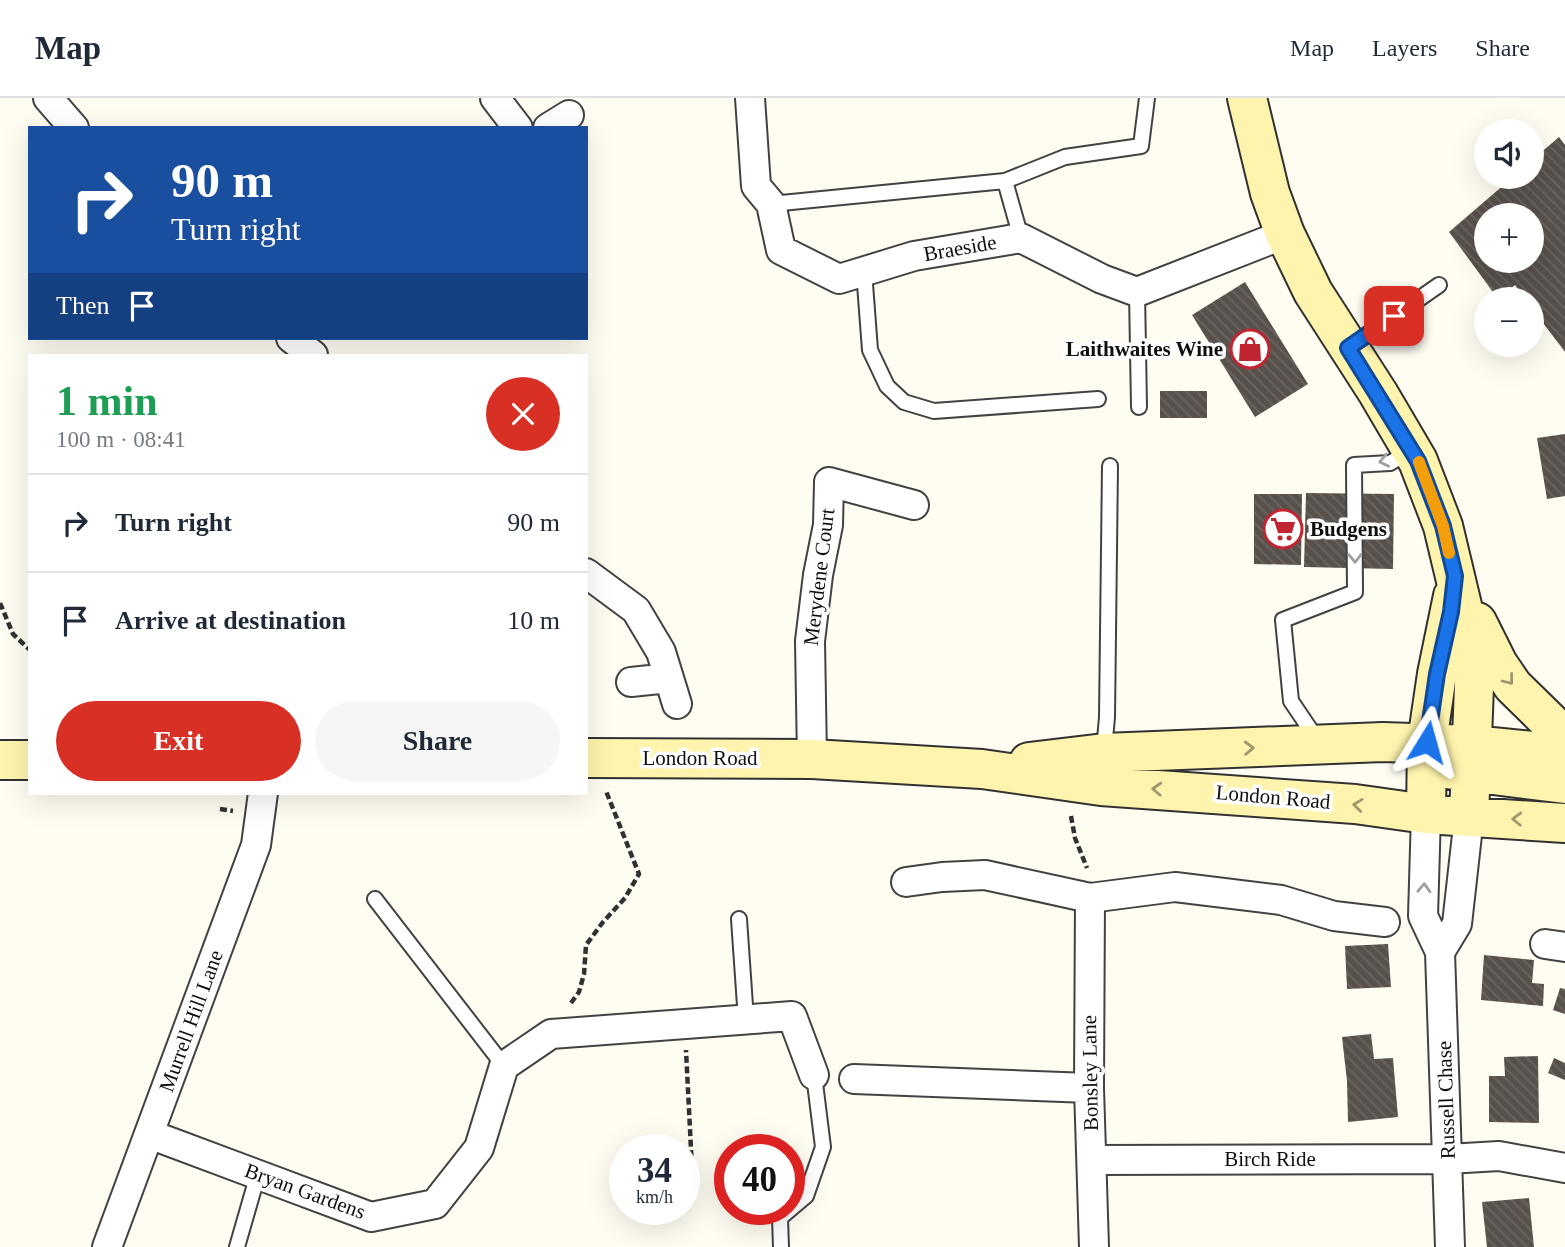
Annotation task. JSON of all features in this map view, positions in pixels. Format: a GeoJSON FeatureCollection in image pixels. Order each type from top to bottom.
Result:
{"type":"FeatureCollection","features":[{"type":"Feature","properties":{"kind":"main road"},"geometry":{"type":"LineString","coordinates":[[1247,98],[1270,193],[1285,234],[1312,292],[1418,461],[1443,526],[1475,660],[1469,817]]}},
{"type":"Feature","properties":{"kind":"main road"},"geometry":{"type":"LineString","coordinates":[[1455,576],[1498,664],[1513,686],[1565,737]]}},
{"type":"Feature","properties":{"kind":"main road"},"geometry":{"type":"LineString","coordinates":[[1426,814],[1427,755],[1437,674],[1451,612],[1455,576]]}},
{"type":"Feature","properties":{"kind":"main road","name":"London Road"},"geometry":{"type":"LineString","coordinates":[[595,771],[812,759],[982,769],[1102,769],[1321,745],[1471,758]]}},
{"type":"Feature","properties":{"kind":"main road"},"geometry":{"type":"LineString","coordinates":[[1471,758],[1565,754]]}},
{"type":"Feature","properties":{"kind":"main road"},"geometry":{"type":"LineString","coordinates":[[1471,758],[1565,784]]}},
{"type":"Feature","properties":{"kind":"main road"},"geometry":{"type":"LineString","coordinates":[[0,760],[28,760]]}},
{"type":"Feature","properties":{"kind":"main road","name":"London Road"},"geometry":{"type":"LineString","coordinates":[[1102,769],[1426,814],[1565,823]]}},
{"type":"Feature","properties":{"kind":"street"},"geometry":{"type":"LineString","coordinates":[[48,98],[72,126]]}},
{"type":"Feature","properties":{"kind":"street"},"geometry":{"type":"LineString","coordinates":[[495,98],[516,126]]}},
{"type":"Feature","properties":{"kind":"street","name":"Braeside"},"geometry":{"type":"LineString","coordinates":[[750,98],[755,186],[771,204],[781,250],[839,279],[914,256],[1021,238],[1102,279],[1136,292]]}},
{"type":"Feature","properties":{"kind":"street"},"geometry":{"type":"LineString","coordinates":[[1136,292],[1285,234]]}},
{"type":"Feature","properties":{"kind":"street"},"geometry":{"type":"LineString","coordinates":[[294,340],[312,354]]}},
{"type":"Feature","properties":{"kind":"street","name":"Merydene Court"},"geometry":{"type":"LineString","coordinates":[[812,759],[810,641],[818,575],[828,525],[829,482],[914,505]]}},
{"type":"Feature","properties":{"kind":"street"},"geometry":{"type":"LineString","coordinates":[[588,574],[636,610],[661,652],[673,691],[631,682]]}},
{"type":"Feature","properties":{"kind":"street","name":"Murrell Hill Lane"},"geometry":{"type":"LineString","coordinates":[[107,1247],[256,845],[263,795]]}},
{"type":"Feature","properties":{"kind":"street","name":"Russell Chase"},"geometry":{"type":"LineString","coordinates":[[1426,814],[1423,916],[1440,952],[1450,1247]]}},
{"type":"Feature","properties":{"kind":"street"},"geometry":{"type":"LineString","coordinates":[[1440,952],[1457,924],[1469,817]]}},
{"type":"Feature","properties":{"kind":"street"},"geometry":{"type":"LineString","coordinates":[[906,882],[985,875],[1090,898],[1175,887],[1281,900],[1334,916],[1385,922]]}},
{"type":"Feature","properties":{"kind":"street","name":"Bonsley Lane"},"geometry":{"type":"LineString","coordinates":[[1090,898],[1089,1088],[1094,1247]]}},
{"type":"Feature","properties":{"kind":"street"},"geometry":{"type":"LineString","coordinates":[[504,1066],[555,1034],[792,1016],[814,1075]]}},
{"type":"Feature","properties":{"kind":"street","name":"Bryan Gardens"},"geometry":{"type":"LineString","coordinates":[[149,1134],[371,1217],[435,1204],[479,1148],[504,1066]]}},
{"type":"Feature","properties":{"kind":"street"},"geometry":{"type":"LineString","coordinates":[[854,1079],[1089,1088]]}},
{"type":"Feature","properties":{"kind":"street","name":"Birch Ride"},"geometry":{"type":"LineString","coordinates":[[1092,1160],[1448,1159],[1499,1156],[1565,1168]]}},
{"type":"Feature","properties":{"kind":"lane"},"geometry":{"type":"LineString","coordinates":[[771,204],[1005,181],[1065,157],[1142,146],[1147,98]]}},
{"type":"Feature","properties":{"kind":"lane"},"geometry":{"type":"LineString","coordinates":[[1005,181],[1021,238]]}},
{"type":"Feature","properties":{"kind":"lane"},"geometry":{"type":"LineString","coordinates":[[864,271],[870,350],[887,386],[904,402],[934,411],[1098,399]]}},
{"type":"Feature","properties":{"kind":"lane"},"geometry":{"type":"LineString","coordinates":[[1348,348],[1438,285]]}},
{"type":"Feature","properties":{"kind":"lane"},"geometry":{"type":"LineString","coordinates":[[1136,292],[1139,407]]}},
{"type":"Feature","properties":{"kind":"lane"},"geometry":{"type":"LineString","coordinates":[[1321,745],[1291,701],[1283,620],[1355,592],[1354,465],[1390,463],[1411,450]]}},
{"type":"Feature","properties":{"kind":"lane"},"geometry":{"type":"LineString","coordinates":[[1102,769],[1107,717],[1110,466]]}},
{"type":"Feature","properties":{"kind":"lane"},"geometry":{"type":"LineString","coordinates":[[374,899],[504,1066]]}},
{"type":"Feature","properties":{"kind":"lane"},"geometry":{"type":"LineString","coordinates":[[739,919],[746,1020]]}},
{"type":"Feature","properties":{"kind":"lane"},"geometry":{"type":"LineString","coordinates":[[780,1247],[780,1218],[806,1196],[823,1147],[814,1075]]}},
{"type":"Feature","properties":{"kind":"lane"},"geometry":{"type":"LineString","coordinates":[[237,1247],[258,1174]]}},
{"type":"Feature","properties":{"kind":"path"},"geometry":{"type":"LineString","coordinates":[[0,603],[13,634],[28,648]]}},
{"type":"Feature","properties":{"kind":"path"},"geometry":{"type":"LineString","coordinates":[[555,1034],[553,1019],[564,1014],[579,992],[584,974],[586,945],[625,898],[639,874],[595,771]]}},
{"type":"Feature","properties":{"kind":"path"},"geometry":{"type":"LineString","coordinates":[[220,809],[230,810]]}},
{"type":"Feature","properties":{"kind":"path"},"geometry":{"type":"LineString","coordinates":[[1070,812],[1075,838],[1093,878],[1090,898]]}},
{"type":"Feature","properties":{"kind":"path"},"geometry":{"type":"LineString","coordinates":[[685,1025],[690,1134]]}},
{"type":"Feature","properties":{"kind":"building"},"geometry":{"type":"Polygon","coordinates":[[[1559,137],[1565,145],[1565,352],[1544,324],[1544,287],[1489,287],[1479,273],[1544,273],[1544,203],[1483,203],[1499,189],[1544,189],[1544,150],[1559,137]]]}},
{"type":"Feature","properties":{"kind":"building"},"geometry":{"type":"Polygon","coordinates":[[[1474,211],[1474,266],[1449,232],[1474,211]]]}},
{"type":"Feature","properties":{"kind":"building","name":"Laithwaites Wine"},"geometry":{"type":"Polygon","coordinates":[[[1245,282],[1308,384],[1255,417],[1192,315],[1245,282]]]}},
{"type":"Feature","properties":{"kind":"building"},"geometry":{"type":"Polygon","coordinates":[[[1160,391],[1207,391],[1207,418],[1160,418],[1160,391]]]}},
{"type":"Feature","properties":{"kind":"building"},"geometry":{"type":"Polygon","coordinates":[[[1565,434],[1565,496],[1547,499],[1537,438],[1565,434]]]}},
{"type":"Feature","properties":{"kind":"building"},"geometry":{"type":"Polygon","coordinates":[[[1306,493],[1394,494],[1393,569],[1304,567],[1306,493]]]}},
{"type":"Feature","properties":{"kind":"building"},"geometry":{"type":"Polygon","coordinates":[[[1254,494],[1302,494],[1301,565],[1254,564],[1254,494]]]}},
{"type":"Feature","properties":{"kind":"building"},"geometry":{"type":"Polygon","coordinates":[[[1388,944],[1391,987],[1347,989],[1345,946],[1388,944]]]}},
{"type":"Feature","properties":{"kind":"building"},"geometry":{"type":"Polygon","coordinates":[[[1484,955],[1534,960],[1532,983],[1544,984],[1543,1006],[1481,1000],[1484,955]]]}},
{"type":"Feature","properties":{"kind":"building"},"geometry":{"type":"Polygon","coordinates":[[[1560,988],[1565,989],[1565,1014],[1553,1010],[1560,988]]]}},
{"type":"Feature","properties":{"kind":"building"},"geometry":{"type":"Polygon","coordinates":[[[1371,1034],[1374,1059],[1393,1058],[1398,1117],[1348,1122],[1342,1037],[1371,1034]]]}},
{"type":"Feature","properties":{"kind":"building"},"geometry":{"type":"Polygon","coordinates":[[[1538,1056],[1539,1123],[1489,1122],[1489,1076],[1505,1076],[1504,1057],[1538,1056]]]}},
{"type":"Feature","properties":{"kind":"building"},"geometry":{"type":"Polygon","coordinates":[[[1554,1058],[1565,1063],[1565,1080],[1548,1073],[1554,1058]]]}},
{"type":"Feature","properties":{"kind":"building"},"geometry":{"type":"Polygon","coordinates":[[[1529,1198],[1534,1247],[1487,1247],[1482,1202],[1529,1198]]]}},
{"type":"Feature","properties":{"kind":"slow traffic"},"geometry":{"type":"LineString","coordinates":[[1419,462],[1443,526],[1449,553]]}},
{"type":"Feature","properties":{"kind":"place","name":"Laithwaites Wine"},"geometry":{"type":"Point","coordinates":[1250,349]}},
{"type":"Feature","properties":{"kind":"place","name":"Budgens"},"geometry":{"type":"Point","coordinates":[1283,529]}},
{"type":"Feature","properties":{"kind":"route"},"geometry":{"type":"LineString","coordinates":[[1394,316],[1348,348],[1418,461],[1443,526],[1455,576],[1427,742]]}}]}
